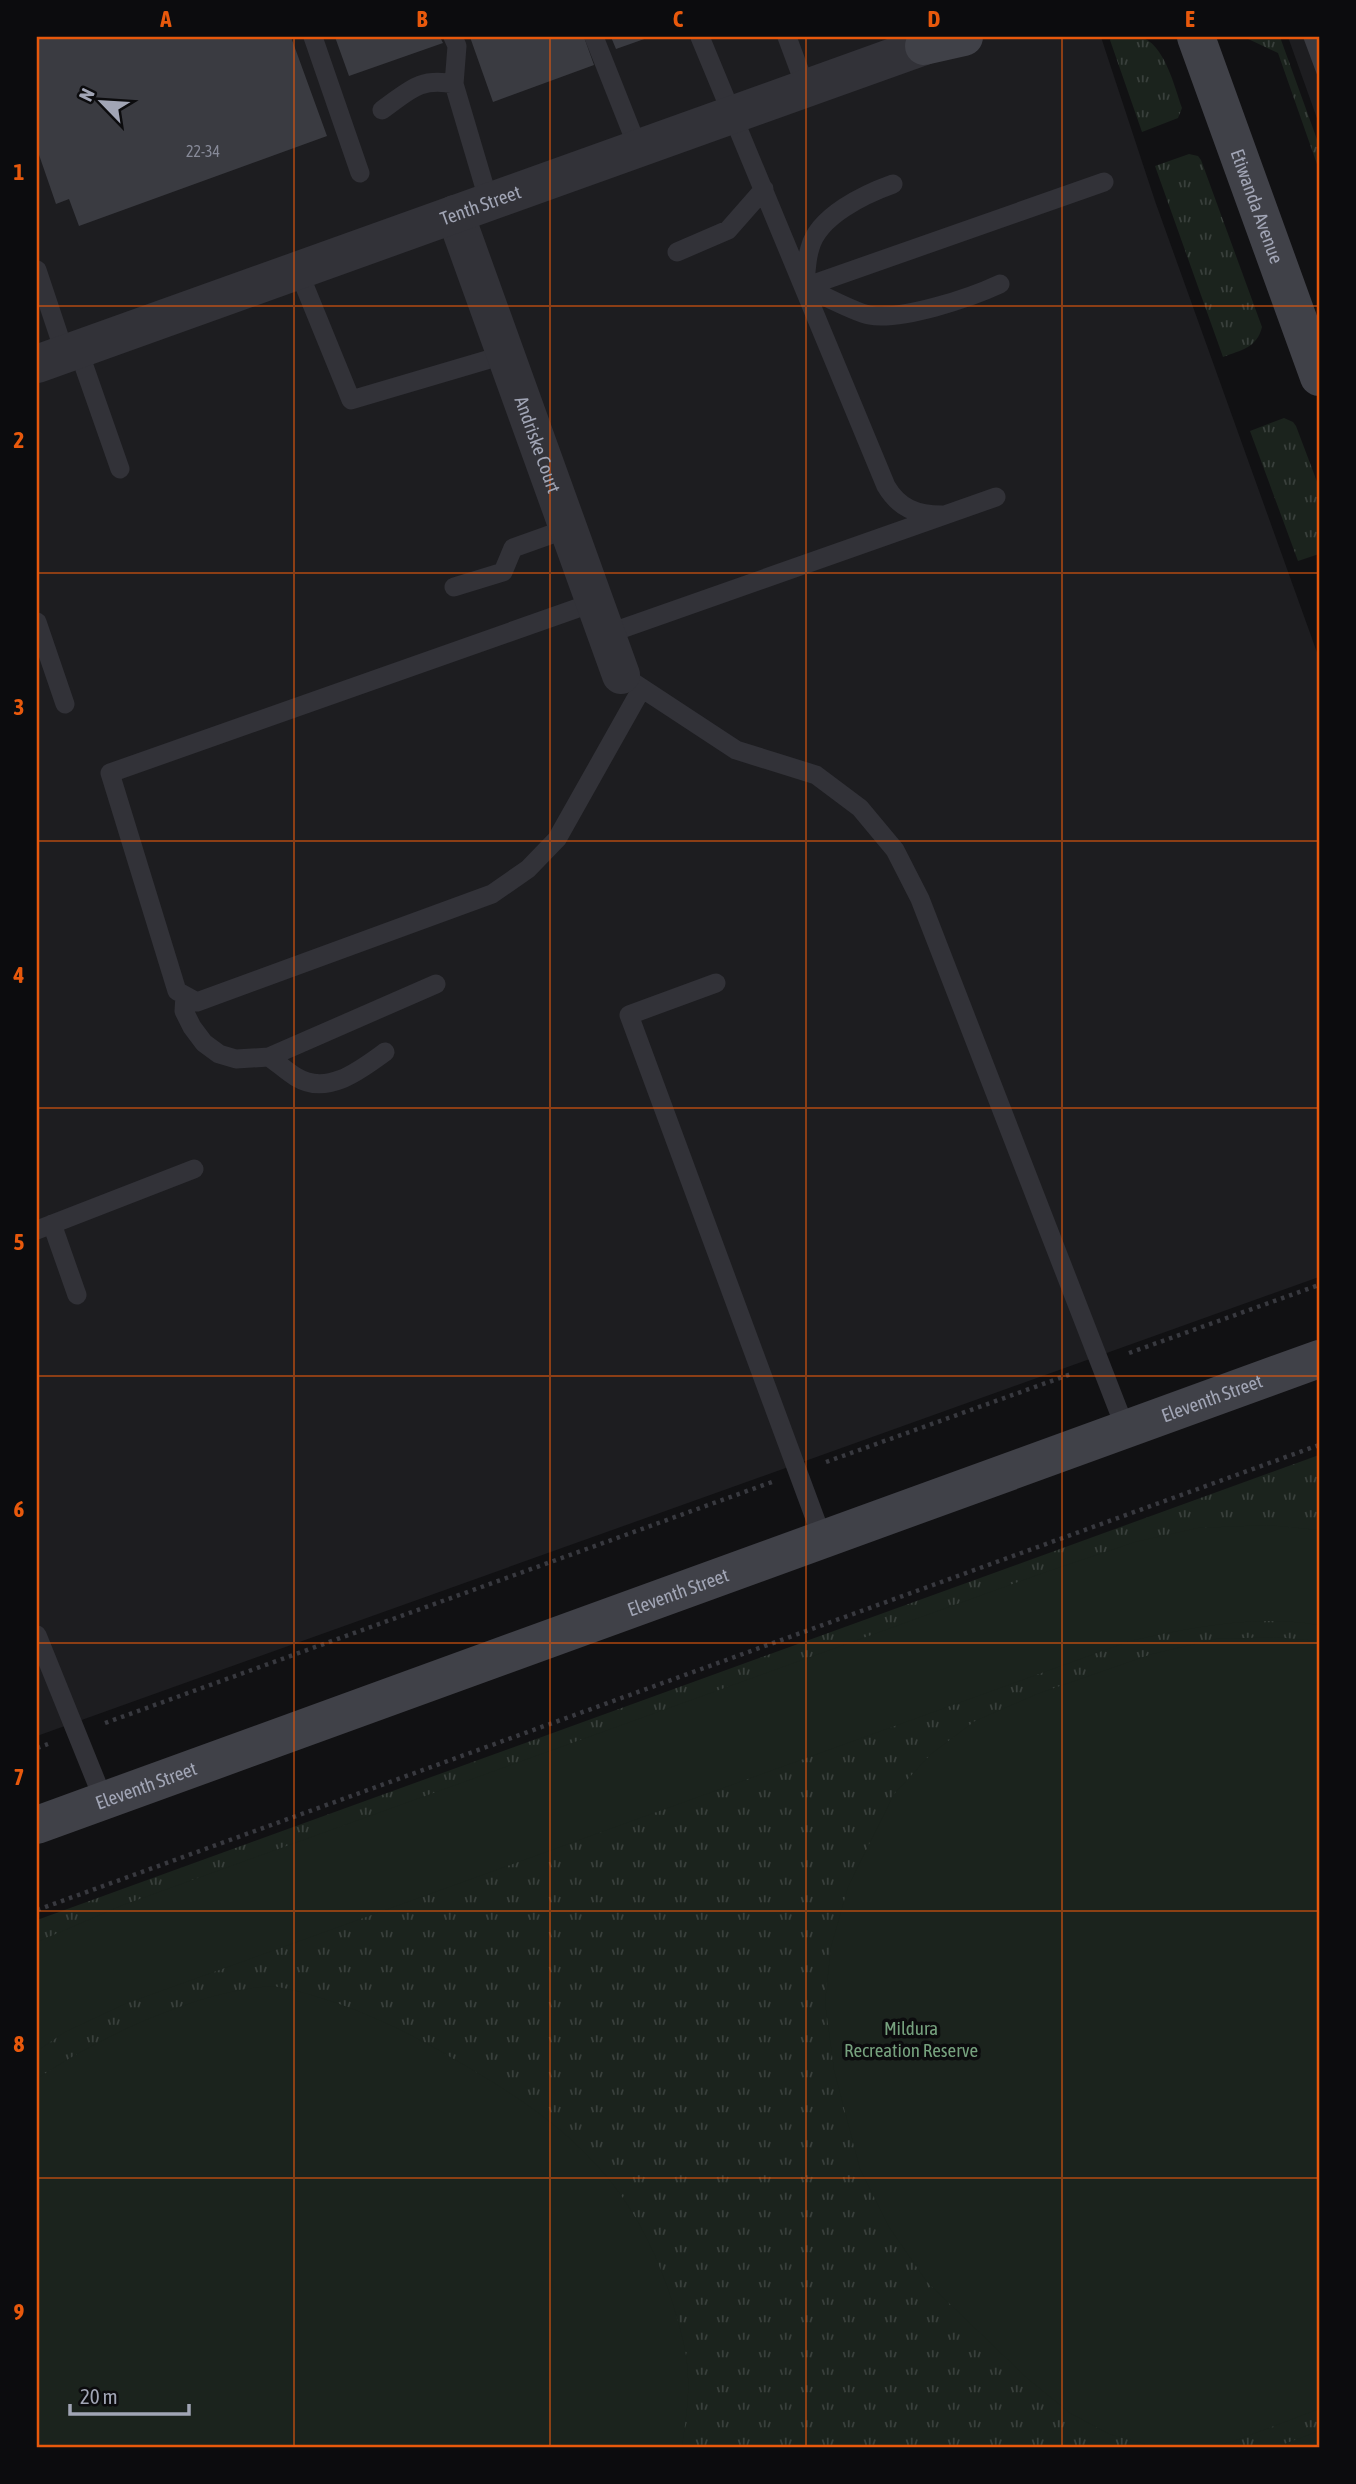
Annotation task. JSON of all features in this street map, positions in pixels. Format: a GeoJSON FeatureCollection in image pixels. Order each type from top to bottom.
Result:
{"type":"FeatureCollection","features":[{"type":"Feature","properties":{"kind":"main road","name":"Tenth Street"},"geometry":{"type":"LineString","coordinates":[[928,40],[964,37]]}},
{"type":"Feature","properties":{"kind":"main road","name":"Etiwanda Avenue"},"geometry":{"type":"LineString","coordinates":[[1196,37],[1319,377]]}},
{"type":"Feature","properties":{"kind":"main road","name":"Eleventh Street"},"geometry":{"type":"LineString","coordinates":[[37,1825],[1319,1359]]}},
{"type":"Feature","properties":{"kind":"street","name":"Tenth Street"},"geometry":{"type":"LineString","coordinates":[[60,356],[806,89],[928,40]]}},
{"type":"Feature","properties":{"kind":"street","name":"Andriske Court"},"geometry":{"type":"LineString","coordinates":[[472,208],[507,354],[601,618],[632,681]]}},
{"type":"Feature","properties":{"kind":"lane"},"geometry":{"type":"LineString","coordinates":[[313,37],[360,173]]}},
{"type":"Feature","properties":{"kind":"lane"},"geometry":{"type":"LineString","coordinates":[[453,37],[457,46],[454,84],[472,208]]}},
{"type":"Feature","properties":{"kind":"lane"},"geometry":{"type":"LineString","coordinates":[[594,37],[638,148]]}},
{"type":"Feature","properties":{"kind":"lane"},"geometry":{"type":"LineString","coordinates":[[700,37],[886,486],[894,499],[907,509],[926,515],[942,515]]}},
{"type":"Feature","properties":{"kind":"lane"},"geometry":{"type":"LineString","coordinates":[[787,37],[806,89]]}},
{"type":"Feature","properties":{"kind":"lane"},"geometry":{"type":"LineString","coordinates":[[382,110],[416,86],[434,80],[454,84]]}},
{"type":"Feature","properties":{"kind":"lane"},"geometry":{"type":"LineString","coordinates":[[804,287],[1104,182]]}},
{"type":"Feature","properties":{"kind":"lane"},"geometry":{"type":"LineString","coordinates":[[804,287],[810,246],[826,221],[866,194],[893,184]]}},
{"type":"Feature","properties":{"kind":"lane"},"geometry":{"type":"LineString","coordinates":[[677,252],[728,230],[764,189]]}},
{"type":"Feature","properties":{"kind":"lane"},"geometry":{"type":"LineString","coordinates":[[37,270],[60,356],[120,469]]}},
{"type":"Feature","properties":{"kind":"lane"},"geometry":{"type":"LineString","coordinates":[[298,270],[351,400],[507,354]]}},
{"type":"Feature","properties":{"kind":"lane"},"geometry":{"type":"LineString","coordinates":[[804,287],[869,315],[903,313],[968,298],[1000,284]]}},
{"type":"Feature","properties":{"kind":"lane"},"geometry":{"type":"LineString","coordinates":[[996,496],[110,773],[177,992],[197,1002],[492,894],[528,869],[557,839],[632,681],[736,750],[816,775],[860,808],[895,850],[920,899],[1126,1430]]}},
{"type":"Feature","properties":{"kind":"lane"},"geometry":{"type":"LineString","coordinates":[[454,587],[503,572],[513,548],[569,528]]}},
{"type":"Feature","properties":{"kind":"lane"},"geometry":{"type":"LineString","coordinates":[[37,622],[65,704]]}},
{"type":"Feature","properties":{"kind":"lane"},"geometry":{"type":"LineString","coordinates":[[716,983],[629,1015],[823,1540]]}},
{"type":"Feature","properties":{"kind":"lane"},"geometry":{"type":"LineString","coordinates":[[185,996],[184,1011],[204,1043],[219,1054],[236,1059],[269,1056],[436,984]]}},
{"type":"Feature","properties":{"kind":"lane"},"geometry":{"type":"LineString","coordinates":[[269,1056],[297,1078],[319,1086],[357,1073],[385,1052]]}},
{"type":"Feature","properties":{"kind":"lane"},"geometry":{"type":"LineString","coordinates":[[77,1295],[45,1227],[194,1169]]}},
{"type":"Feature","properties":{"kind":"lane"},"geometry":{"type":"LineString","coordinates":[[37,1635],[104,1801]]}},
{"type":"Feature","properties":{"kind":"path"},"geometry":{"type":"LineString","coordinates":[[37,1748],[1319,1285]]}},
{"type":"Feature","properties":{"kind":"path"},"geometry":{"type":"LineString","coordinates":[[37,1910],[1319,1445]]}},
{"type":"Feature","properties":{"kind":"shaded area"},"geometry":{"type":"Polygon","coordinates":[[[37,37],[1101,37],[1155,201],[1319,658],[1319,1277],[37,1736],[37,37]]]}},
{"type":"Feature","properties":{"kind":"shaded area"},"geometry":{"type":"Polygon","coordinates":[[[1288,37],[1319,37],[1319,124],[1288,37]]]}},
{"type":"Feature","properties":{"kind":"green space"},"geometry":{"type":"Polygon","coordinates":[[[1111,37],[1140,37],[1156,47],[1172,78],[1182,108],[1178,118],[1142,132],[1111,37]]]}},
{"type":"Feature","properties":{"kind":"green space"},"geometry":{"type":"Polygon","coordinates":[[[1244,37],[1280,37],[1319,145],[1319,170],[1278,53],[1244,37]]]}},
{"type":"Feature","properties":{"kind":"green space"},"geometry":{"type":"Polygon","coordinates":[[[1189,154],[1198,156],[1201,160],[1262,327],[1252,344],[1223,357],[1155,166],[1189,154]]]}},
{"type":"Feature","properties":{"kind":"green space"},"geometry":{"type":"Polygon","coordinates":[[[1284,418],[1296,426],[1319,487],[1319,554],[1298,561],[1250,431],[1284,418]]]}},
{"type":"Feature","properties":{"kind":"green space","name":"Mildura Recreation Reserve"},"geometry":{"type":"Polygon","coordinates":[[[1319,1455],[1319,2447],[37,2447],[37,1920],[1319,1455]]]}},
{"type":"Feature","properties":{"kind":"green space"},"geometry":{"type":"Polygon","coordinates":[[[1267,1525],[1319,1530],[1319,1625],[1272,1621],[1224,1624],[1130,1641],[125,2004],[65,2032],[37,2051],[37,1942],[123,1905],[1135,1542],[1198,1528],[1267,1525]]]}},
{"type":"Feature","properties":{"kind":"green space"},"geometry":{"type":"Polygon","coordinates":[[[1274,1637],[1319,1641],[1319,2409],[1234,2441],[1210,2447],[1155,2447],[1109,2434],[1070,2413],[1028,2379],[927,2282],[889,2227],[860,2169],[834,2070],[825,2002],[831,1947],[848,1887],[894,1794],[931,1754],[975,1721],[1037,1694],[1152,1654],[1216,1639],[1274,1637]]]}},
{"type":"Feature","properties":{"kind":"green space"},"geometry":{"type":"Polygon","coordinates":[[[273,1986],[346,2006],[437,2049],[532,2108],[591,2159],[616,2188],[638,2221],[672,2301],[688,2368],[682,2447],[37,2447],[37,2079],[89,2047],[150,2018],[214,1996],[273,1986]]]}},
{"type":"Feature","properties":{"kind":"green space"},"geometry":{"type":"Polygon","coordinates":[[[1319,2431],[1319,2447],[1276,2447],[1319,2431]]]}},
{"type":"Feature","properties":{"kind":"building"},"geometry":{"type":"Polygon","coordinates":[[[37,37],[291,37],[327,136],[79,226],[69,199],[56,204],[37,149],[37,37]]]}},
{"type":"Feature","properties":{"kind":"building"},"geometry":{"type":"Polygon","coordinates":[[[335,37],[440,37],[443,43],[349,76],[335,37]]]}},
{"type":"Feature","properties":{"kind":"building"},"geometry":{"type":"Polygon","coordinates":[[[470,37],[584,37],[594,65],[493,102],[470,37]]]}},
{"type":"Feature","properties":{"kind":"building"},"geometry":{"type":"Polygon","coordinates":[[[611,37],[650,37],[616,49],[611,37]]]}},
{"type":"Feature","properties":{"kind":"building"},"geometry":{"type":"Polygon","coordinates":[[[1303,37],[1319,37],[1319,80],[1303,37]]]}}]}
